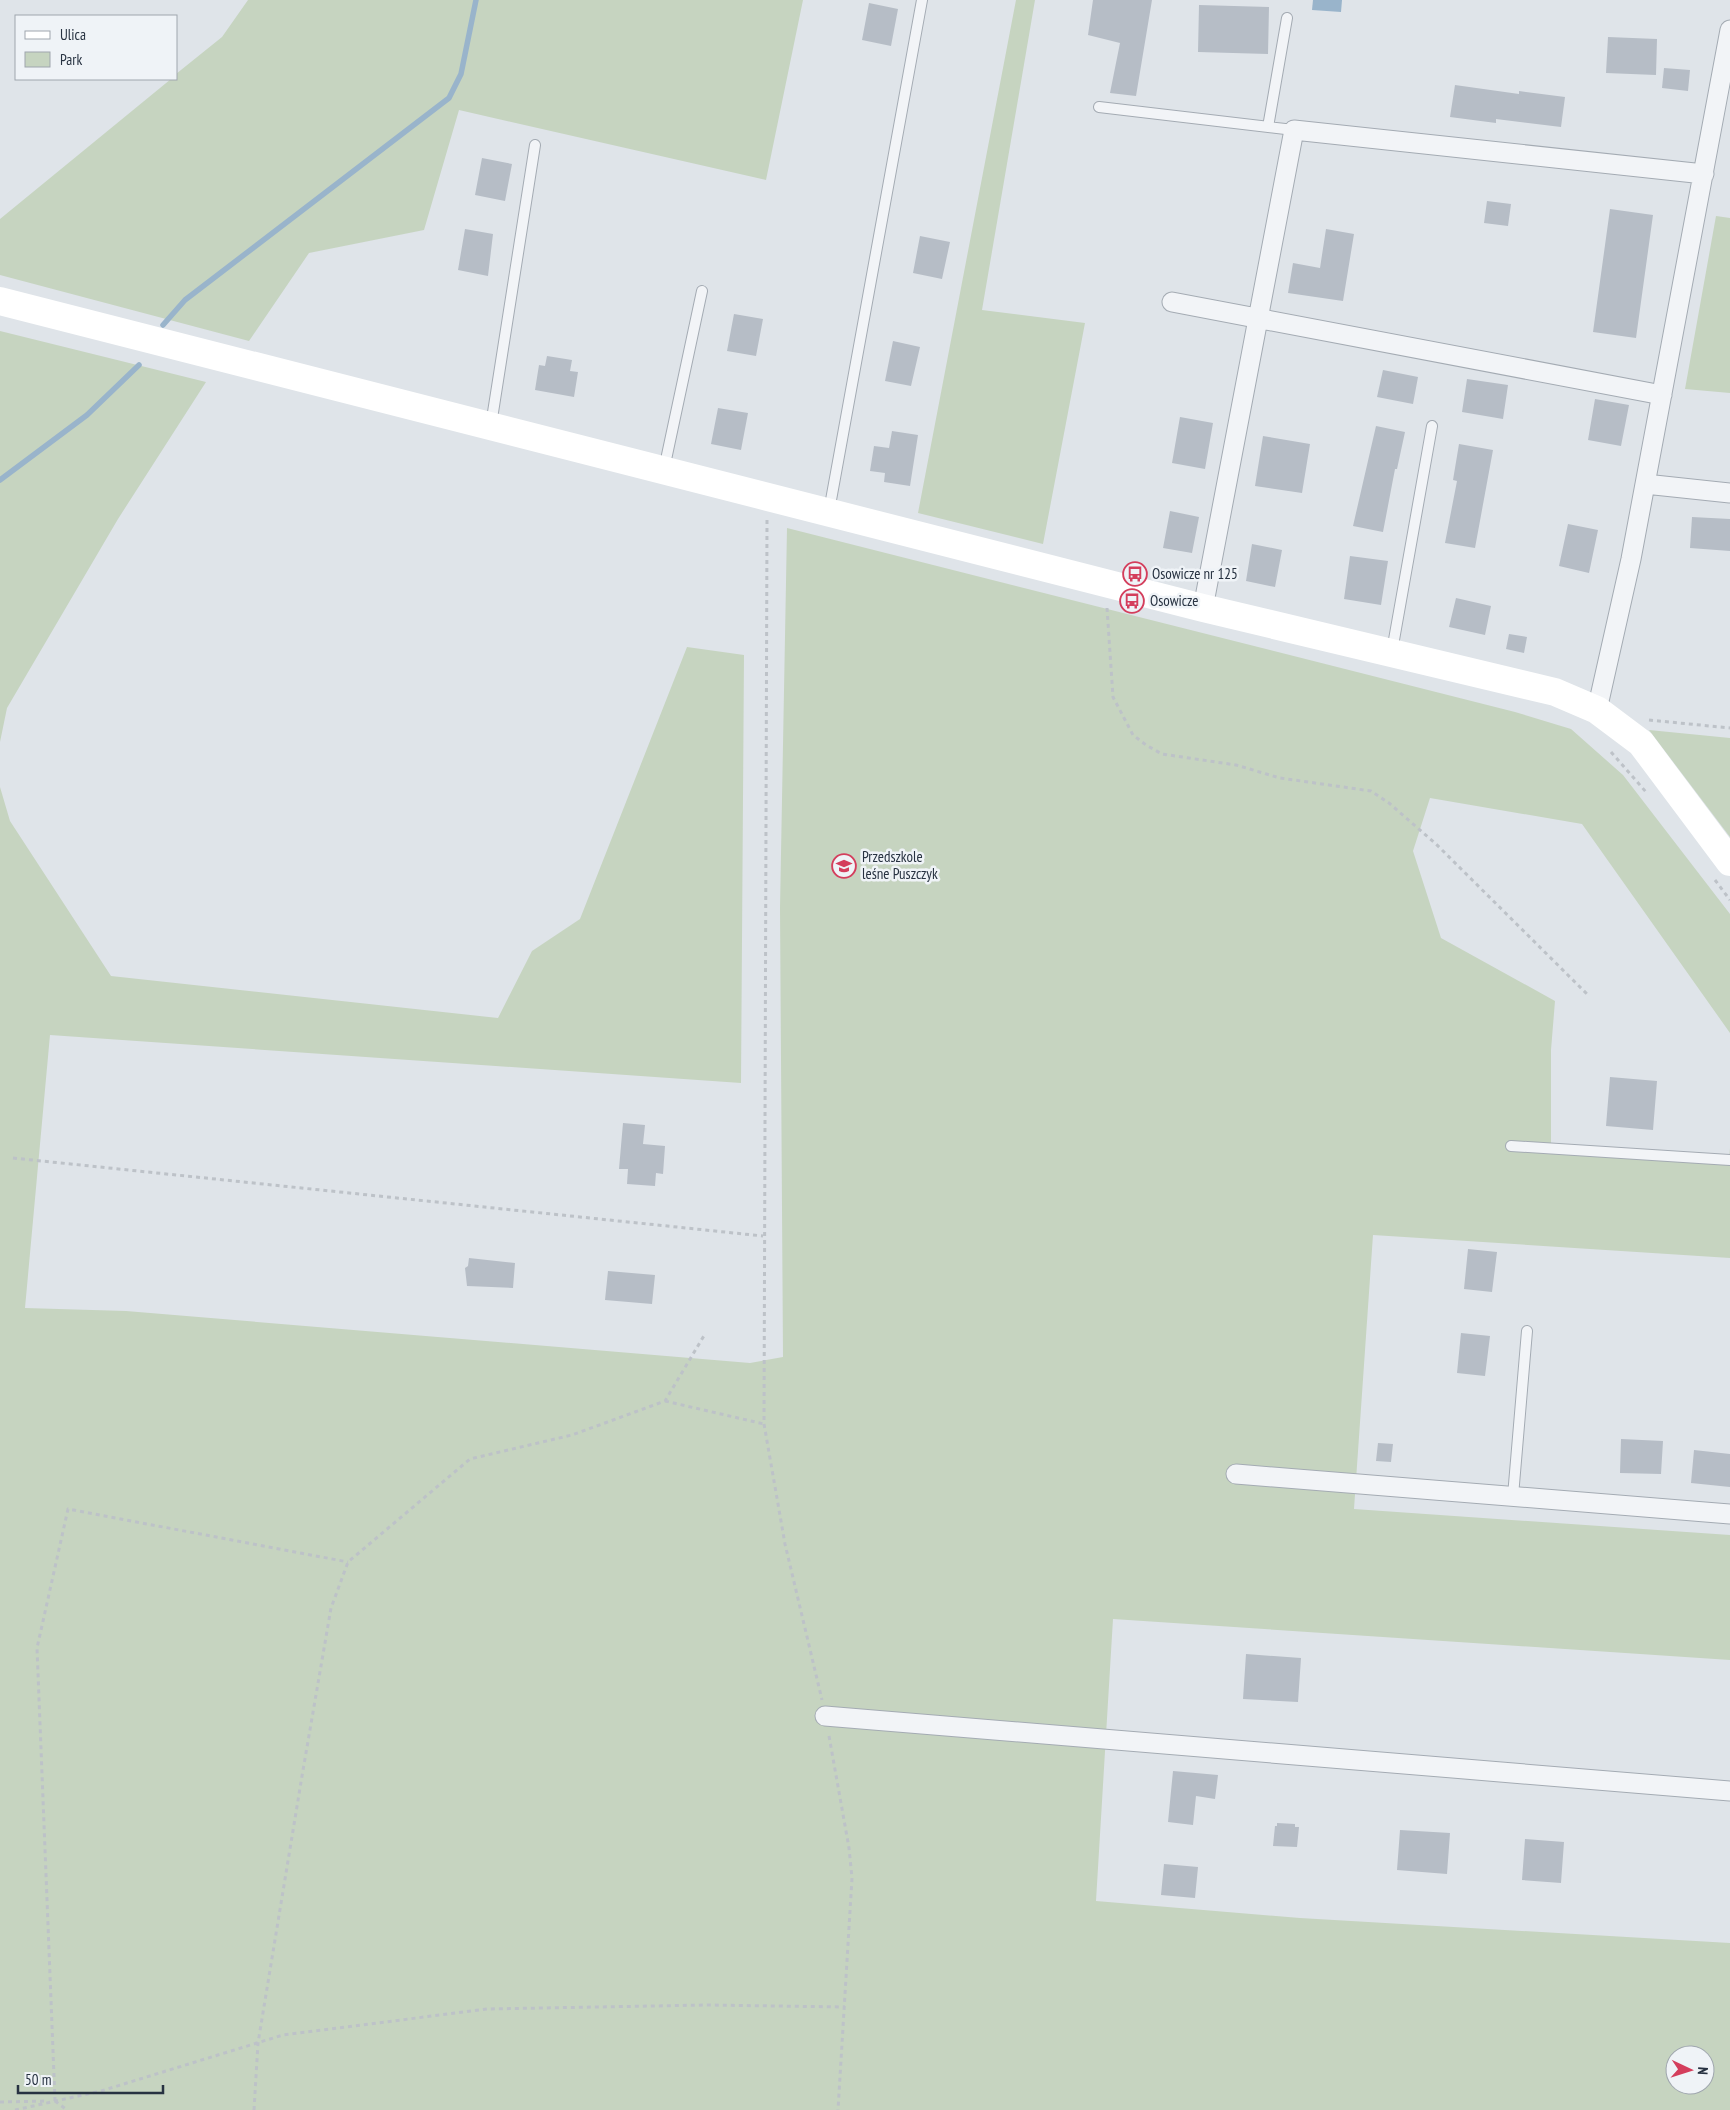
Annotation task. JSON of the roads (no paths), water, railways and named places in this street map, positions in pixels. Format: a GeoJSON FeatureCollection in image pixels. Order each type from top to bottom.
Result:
{"type":"FeatureCollection","features":[{"type":"Feature","properties":{"kind":"street"},"geometry":{"type":"LineString","coordinates":[[1607,728],[1631,559],[1645,484],[1704,174],[1722,114],[1730,30]]}},
{"type":"Feature","properties":{"kind":"street"},"geometry":{"type":"LineString","coordinates":[[1203,608],[1294,130],[1704,174]]}},
{"type":"Feature","properties":{"kind":"street"},"geometry":{"type":"LineString","coordinates":[[0,301],[664,469],[767,507],[829,512],[1203,608],[1392,651],[1555,692],[1607,728],[1641,743],[1721,869]]}},
{"type":"Feature","properties":{"kind":"street"},"geometry":{"type":"LineString","coordinates":[[1172,302],[1662,395]]}},
{"type":"Feature","properties":{"kind":"street"},"geometry":{"type":"LineString","coordinates":[[1645,484],[1730,494]]}},
{"type":"Feature","properties":{"kind":"street"},"geometry":{"type":"LineString","coordinates":[[1236,1474],[1730,1514]]}},
{"type":"Feature","properties":{"kind":"street"},"geometry":{"type":"LineString","coordinates":[[825,1716],[1730,1791]]}},
{"type":"Feature","properties":{"kind":"lane"},"geometry":{"type":"LineString","coordinates":[[829,512],[922,0]]}},
{"type":"Feature","properties":{"kind":"lane"},"geometry":{"type":"LineString","coordinates":[[1268,127],[1287,18]]}},
{"type":"Feature","properties":{"kind":"lane"},"geometry":{"type":"LineString","coordinates":[[1099,107],[1294,130]]}},
{"type":"Feature","properties":{"kind":"lane"},"geometry":{"type":"LineString","coordinates":[[491,426],[534,145]]}},
{"type":"Feature","properties":{"kind":"lane"},"geometry":{"type":"LineString","coordinates":[[664,469],[702,291]]}},
{"type":"Feature","properties":{"kind":"lane"},"geometry":{"type":"LineString","coordinates":[[1392,651],[1432,426]]}},
{"type":"Feature","properties":{"kind":"lane"},"geometry":{"type":"LineString","coordinates":[[1511,1146],[1730,1160]]}},
{"type":"Feature","properties":{"kind":"lane"},"geometry":{"type":"LineString","coordinates":[[1513,1496],[1527,1331]]}},
{"type":"Feature","properties":{"kind":"water"},"geometry":{"type":"Polygon","coordinates":[[[1313,0],[1342,0],[1341,12],[1312,10],[1313,0]]]}},
{"type":"Feature","properties":{"kind":"waterway"},"geometry":{"type":"LineString","coordinates":[[163,325],[185,300],[449,98],[461,74],[476,0]]}},
{"type":"Feature","properties":{"kind":"waterway"},"geometry":{"type":"LineString","coordinates":[[0,480],[87,415],[139,365]]}},
{"type":"Feature","properties":{"kind":"place","name":"Osowicze nr 125"},"geometry":{"type":"Point","coordinates":[1135,574]}},
{"type":"Feature","properties":{"kind":"place","name":"Osowicze"},"geometry":{"type":"Point","coordinates":[1132,601]}},
{"type":"Feature","properties":{"kind":"place","name":"Przedszkole leśne Puszczyk"},"geometry":{"type":"Point","coordinates":[844,866]}}]}
